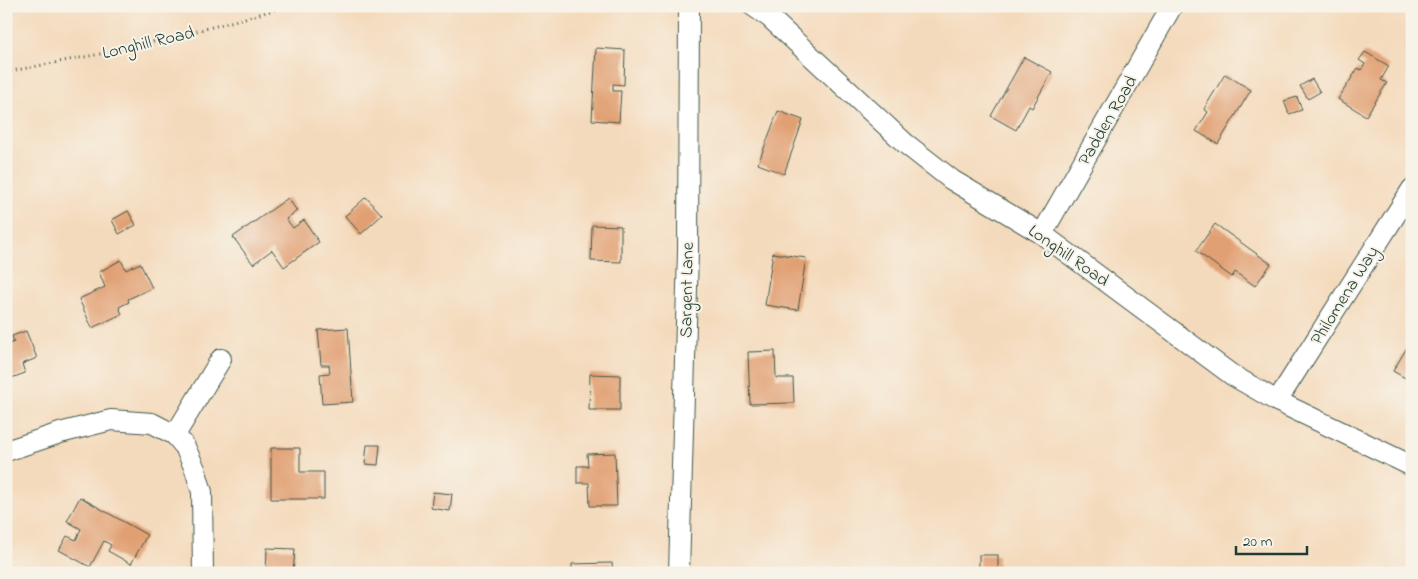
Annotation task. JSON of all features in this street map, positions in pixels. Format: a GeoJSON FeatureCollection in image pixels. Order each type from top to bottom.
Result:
{"type":"FeatureCollection","features":[{"type":"Feature","properties":{"kind":"street","name":"Sargent Lane"},"geometry":{"type":"LineString","coordinates":[[679,573],[688,252],[688,6]]}},
{"type":"Feature","properties":{"kind":"street","name":"Longhill Road"},"geometry":{"type":"LineString","coordinates":[[753,6],[769,17],[906,144],[952,180],[1042,234],[1232,375],[1277,401],[1412,466]]}},
{"type":"Feature","properties":{"kind":"street","name":"Padden Road"},"geometry":{"type":"LineString","coordinates":[[1042,234],[1172,6]]}},
{"type":"Feature","properties":{"kind":"street","name":"Philomena Way"},"geometry":{"type":"LineString","coordinates":[[1277,401],[1412,189]]}},
{"type":"Feature","properties":{"kind":"street"},"geometry":{"type":"LineString","coordinates":[[176,435],[221,359]]}},
{"type":"Feature","properties":{"kind":"street"},"geometry":{"type":"LineString","coordinates":[[6,451],[60,433],[111,420],[152,423],[176,435],[189,454],[202,492],[203,573]]}},
{"type":"Feature","properties":{"kind":"path","name":"Longhill Road"},"geometry":{"type":"LineString","coordinates":[[6,72],[116,51],[288,6]]}},
{"type":"Feature","properties":{"kind":"building"},"geometry":{"type":"Polygon","coordinates":[[[596,48],[625,50],[624,85],[613,84],[613,91],[621,91],[619,122],[592,120],[596,48]]]}},
{"type":"Feature","properties":{"kind":"building"},"geometry":{"type":"Polygon","coordinates":[[[1365,52],[1389,66],[1381,80],[1387,83],[1366,116],[1338,99],[1358,68],[1361,70],[1365,64],[1359,60],[1365,52]]]}},
{"type":"Feature","properties":{"kind":"building"},"geometry":{"type":"Polygon","coordinates":[[[1024,57],[1052,72],[1032,108],[1029,106],[1016,130],[991,116],[1024,57]]]}},
{"type":"Feature","properties":{"kind":"building"},"geometry":{"type":"Polygon","coordinates":[[[1225,74],[1251,90],[1218,144],[1196,131],[1208,112],[1204,109],[1225,74]]]}},
{"type":"Feature","properties":{"kind":"building"},"geometry":{"type":"Polygon","coordinates":[[[1312,79],[1320,92],[1308,99],[1300,86],[1312,79]]]}},
{"type":"Feature","properties":{"kind":"building"},"geometry":{"type":"Polygon","coordinates":[[[1297,97],[1302,110],[1289,114],[1284,101],[1297,97]]]}},
{"type":"Feature","properties":{"kind":"building"},"geometry":{"type":"Polygon","coordinates":[[[778,111],[803,120],[784,174],[758,164],[778,111]]]}},
{"type":"Feature","properties":{"kind":"building"},"geometry":{"type":"Polygon","coordinates":[[[366,197],[382,215],[361,234],[345,216],[366,197]]]}},
{"type":"Feature","properties":{"kind":"building"},"geometry":{"type":"Polygon","coordinates":[[[288,198],[297,211],[286,219],[293,228],[304,220],[319,242],[284,267],[272,250],[253,264],[233,237],[288,198]]]}},
{"type":"Feature","properties":{"kind":"building"},"geometry":{"type":"Polygon","coordinates":[[[128,211],[136,225],[119,234],[112,220],[128,211]]]}},
{"type":"Feature","properties":{"kind":"building"},"geometry":{"type":"Polygon","coordinates":[[[1215,224],[1271,264],[1255,286],[1235,272],[1232,277],[1196,251],[1215,224]]]}},
{"type":"Feature","properties":{"kind":"building"},"geometry":{"type":"Polygon","coordinates":[[[592,225],[621,226],[621,262],[591,261],[592,225]]]}},
{"type":"Feature","properties":{"kind":"building"},"geometry":{"type":"Polygon","coordinates":[[[773,253],[806,258],[798,310],[765,305],[773,253]]]}},
{"type":"Feature","properties":{"kind":"building"},"geometry":{"type":"Polygon","coordinates":[[[121,260],[126,270],[140,263],[152,288],[128,299],[129,302],[119,307],[122,314],[92,328],[79,299],[105,287],[99,272],[121,260]]]}},
{"type":"Feature","properties":{"kind":"building"},"geometry":{"type":"Polygon","coordinates":[[[348,328],[353,402],[322,404],[320,374],[330,373],[329,365],[321,365],[318,330],[348,328]]]}},
{"type":"Feature","properties":{"kind":"building"},"geometry":{"type":"Polygon","coordinates":[[[26,331],[37,358],[22,364],[25,373],[6,380],[6,345],[14,342],[12,336],[26,331]]]}},
{"type":"Feature","properties":{"kind":"building"},"geometry":{"type":"Polygon","coordinates":[[[1412,339],[1412,382],[1393,371],[1412,339]]]}},
{"type":"Feature","properties":{"kind":"building"},"geometry":{"type":"Polygon","coordinates":[[[775,351],[776,378],[793,378],[794,403],[750,404],[748,352],[775,351]]]}},
{"type":"Feature","properties":{"kind":"building"},"geometry":{"type":"Polygon","coordinates":[[[590,374],[620,375],[620,410],[589,410],[590,374]]]}},
{"type":"Feature","properties":{"kind":"building"},"geometry":{"type":"Polygon","coordinates":[[[367,445],[380,445],[378,465],[365,464],[367,445]]]}},
{"type":"Feature","properties":{"kind":"building"},"geometry":{"type":"Polygon","coordinates":[[[271,448],[300,448],[300,472],[324,472],[324,499],[271,499],[271,448]]]}},
{"type":"Feature","properties":{"kind":"building"},"geometry":{"type":"Polygon","coordinates":[[[615,453],[617,506],[590,506],[589,483],[577,483],[577,466],[588,466],[587,454],[615,453]]]}},
{"type":"Feature","properties":{"kind":"building"},"geometry":{"type":"Polygon","coordinates":[[[433,492],[452,494],[450,511],[431,508],[433,492]]]}},
{"type":"Feature","properties":{"kind":"building"},"geometry":{"type":"Polygon","coordinates":[[[80,497],[147,535],[131,564],[108,551],[111,545],[104,541],[90,567],[59,550],[67,536],[76,540],[81,529],[67,521],[80,497]]]}},
{"type":"Feature","properties":{"kind":"building"},"geometry":{"type":"Polygon","coordinates":[[[267,548],[295,549],[293,573],[266,573],[267,548]]]}},
{"type":"Feature","properties":{"kind":"building"},"geometry":{"type":"Polygon","coordinates":[[[979,555],[998,555],[998,573],[979,573],[979,555]]]}},
{"type":"Feature","properties":{"kind":"building"},"geometry":{"type":"Polygon","coordinates":[[[612,563],[613,573],[572,573],[572,564],[612,563]]]}}]}
